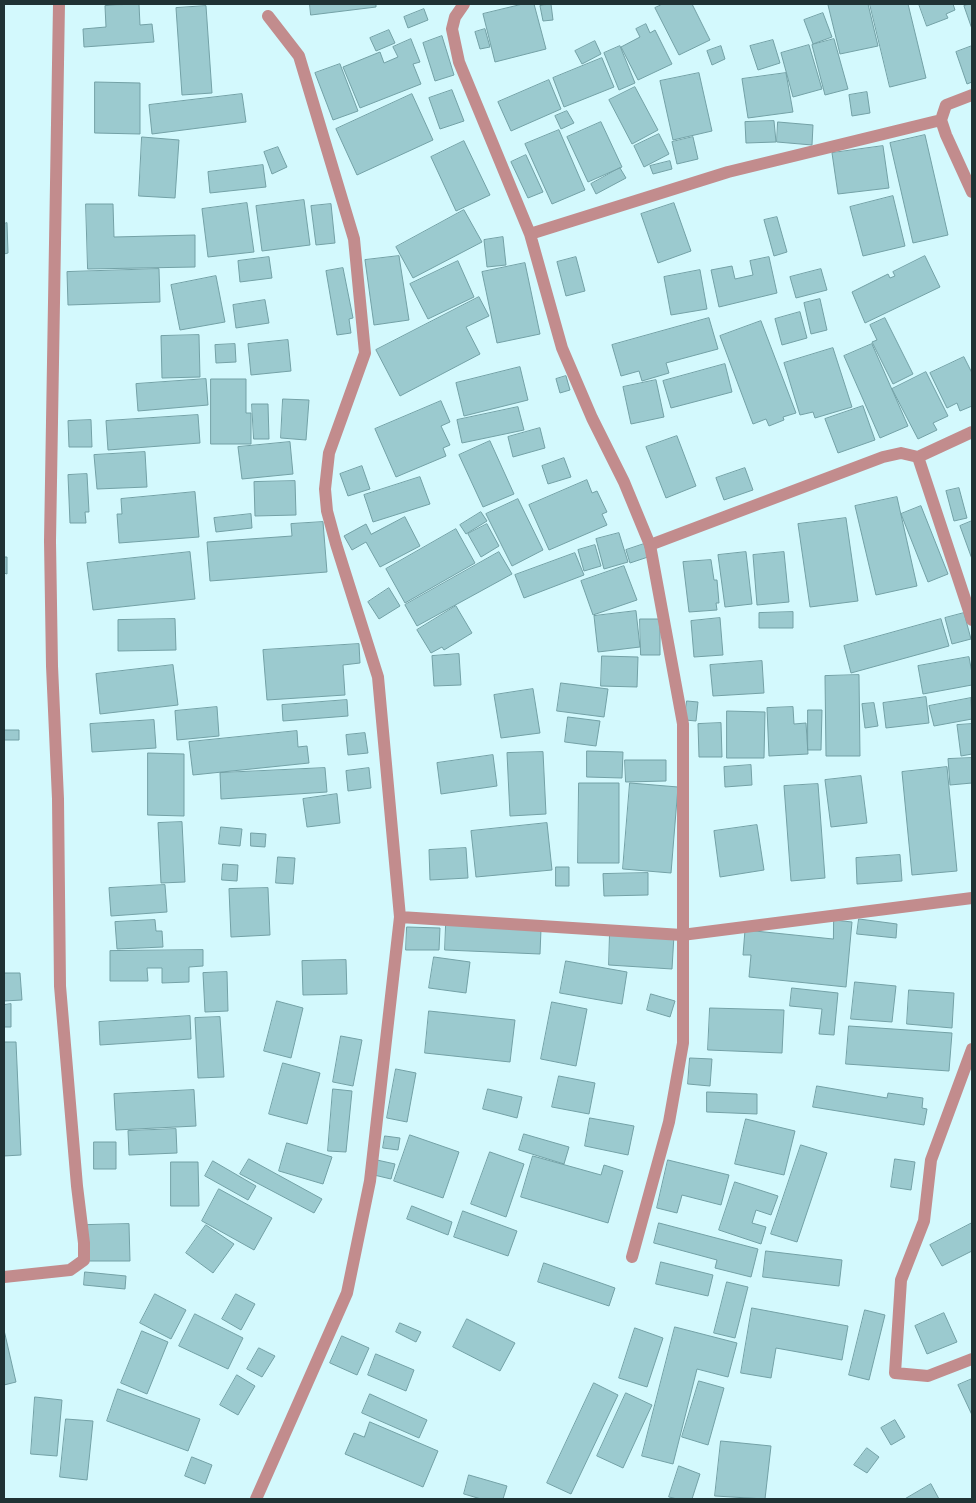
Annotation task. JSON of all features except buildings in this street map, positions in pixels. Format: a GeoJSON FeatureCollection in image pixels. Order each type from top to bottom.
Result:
{"type":"FeatureCollection","features":[{"type":"Feature","properties":{"kind":"street"},"geometry":{"type":"LineString","coordinates":[[4,1277],[70,1270],[84,1260],[84,1242],[77,1186],[60,986],[58,799],[52,666],[50,541],[59,4]]}},
{"type":"Feature","properties":{"kind":"street"},"geometry":{"type":"LineString","coordinates":[[464,4],[455,17],[452,29],[459,62],[530,234],[562,348],[592,418],[624,482],[650,545],[683,724],[683,1043],[669,1122],[632,1257]]}},
{"type":"Feature","properties":{"kind":"street"},"geometry":{"type":"LineString","coordinates":[[256,1499],[347,1293],[370,1181],[400,917],[378,677],[336,544],[327,511],[325,489],[329,453],[365,353],[354,239],[299,56],[268,16]]}},
{"type":"Feature","properties":{"kind":"street"},"geometry":{"type":"LineString","coordinates":[[972,94],[946,105],[941,120],[972,192]]}},
{"type":"Feature","properties":{"kind":"street"},"geometry":{"type":"LineString","coordinates":[[530,234],[728,172],[941,120]]}},
{"type":"Feature","properties":{"kind":"street"},"geometry":{"type":"LineString","coordinates":[[650,545],[883,457],[901,453],[918,457],[972,432]]}},
{"type":"Feature","properties":{"kind":"street"},"geometry":{"type":"LineString","coordinates":[[918,457],[972,620]]}},
{"type":"Feature","properties":{"kind":"street"},"geometry":{"type":"LineString","coordinates":[[400,917],[682,935],[972,898]]}},
{"type":"Feature","properties":{"kind":"street"},"geometry":{"type":"LineString","coordinates":[[972,1049],[931,1160],[924,1221],[900,1280],[895,1373],[928,1376],[972,1359]]}}]}
